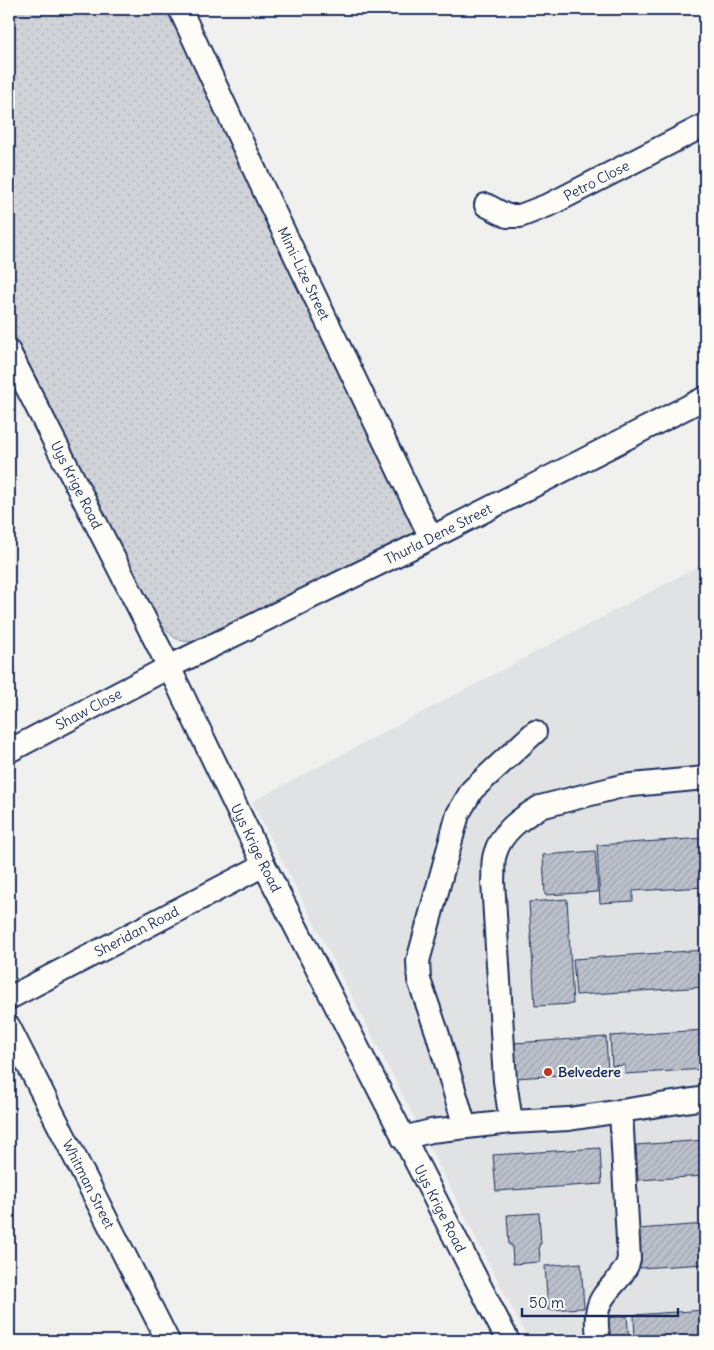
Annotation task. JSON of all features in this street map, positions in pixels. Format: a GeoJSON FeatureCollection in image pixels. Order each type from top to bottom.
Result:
{"type":"FeatureCollection","features":[{"type":"Feature","properties":{"kind":"street","name":"Mimi-Lize Street"},"geometry":{"type":"LineString","coordinates":[[180,9],[431,538]]}},
{"type":"Feature","properties":{"kind":"street","name":"Petro Close"},"geometry":{"type":"LineString","coordinates":[[486,204],[507,216],[520,216],[551,204],[705,125]]}},
{"type":"Feature","properties":{"kind":"street","name":"Uys Krige Road"},"geometry":{"type":"LineString","coordinates":[[9,352],[169,667],[264,865],[508,1341]]}},
{"type":"Feature","properties":{"kind":"street","name":"Thurla Dene Street"},"geometry":{"type":"LineString","coordinates":[[169,667],[431,538],[705,398]]}},
{"type":"Feature","properties":{"kind":"street","name":"Shaw Close"},"geometry":{"type":"LineString","coordinates":[[9,751],[169,667]]}},
{"type":"Feature","properties":{"kind":"street"},"geometry":{"type":"LineString","coordinates":[[465,1127],[440,1042],[419,980],[418,961],[458,814],[472,790],[535,732]]}},
{"type":"Feature","properties":{"kind":"street"},"geometry":{"type":"LineString","coordinates":[[511,1122],[505,1081],[493,881],[494,855],[499,843],[506,832],[516,823],[540,807],[622,786],[705,778]]}},
{"type":"Feature","properties":{"kind":"street","name":"Sheridan Road"},"geometry":{"type":"LineString","coordinates":[[9,998],[264,865]]}},
{"type":"Feature","properties":{"kind":"street","name":"Whitman Street"},"geometry":{"type":"LineString","coordinates":[[9,1027],[168,1341]]}},
{"type":"Feature","properties":{"kind":"street"},"geometry":{"type":"LineString","coordinates":[[403,1138],[431,1131],[511,1122],[569,1119],[705,1098]]}},
{"type":"Feature","properties":{"kind":"street"},"geometry":{"type":"LineString","coordinates":[[598,1341],[598,1309],[605,1294],[628,1266],[629,1259],[621,1111]]}},
{"type":"Feature","properties":{"kind":"shaded area"},"geometry":{"type":"Polygon","coordinates":[[[9,9],[177,9],[414,529],[411,538],[202,641],[181,641],[169,633],[159,622],[9,324],[9,9]]]}},
{"type":"Feature","properties":{"kind":"shaded area","name":"Belvedere"},"geometry":{"type":"Polygon","coordinates":[[[705,563],[705,1341],[529,1341],[252,802],[705,563]]]}},
{"type":"Feature","properties":{"kind":"building"},"geometry":{"type":"Polygon","coordinates":[[[705,838],[705,887],[633,891],[633,901],[600,903],[597,845],[705,838]]]}},
{"type":"Feature","properties":{"kind":"building"},"geometry":{"type":"Polygon","coordinates":[[[595,851],[598,892],[545,895],[543,855],[595,851]]]}},
{"type":"Feature","properties":{"kind":"building"},"geometry":{"type":"Polygon","coordinates":[[[567,899],[573,1004],[535,1006],[529,902],[567,899]]]}},
{"type":"Feature","properties":{"kind":"building"},"geometry":{"type":"Polygon","coordinates":[[[705,950],[705,987],[576,995],[573,959],[705,950]]]}},
{"type":"Feature","properties":{"kind":"building"},"geometry":{"type":"Polygon","coordinates":[[[705,1030],[705,1069],[625,1074],[625,1065],[612,1066],[610,1036],[705,1030]]]}},
{"type":"Feature","properties":{"kind":"building"},"geometry":{"type":"Polygon","coordinates":[[[606,1037],[608,1072],[516,1078],[514,1043],[606,1037]]]}},
{"type":"Feature","properties":{"kind":"building"},"geometry":{"type":"Polygon","coordinates":[[[705,1140],[705,1176],[638,1180],[636,1145],[705,1140]]]}},
{"type":"Feature","properties":{"kind":"building"},"geometry":{"type":"Polygon","coordinates":[[[600,1148],[602,1184],[496,1191],[493,1155],[600,1148]]]}},
{"type":"Feature","properties":{"kind":"building"},"geometry":{"type":"Polygon","coordinates":[[[539,1213],[540,1262],[513,1264],[512,1245],[509,1245],[507,1215],[539,1213]]]}},
{"type":"Feature","properties":{"kind":"building"},"geometry":{"type":"Polygon","coordinates":[[[705,1224],[705,1264],[640,1268],[637,1229],[705,1224]]]}},
{"type":"Feature","properties":{"kind":"building"},"geometry":{"type":"Polygon","coordinates":[[[581,1263],[584,1308],[548,1310],[545,1266],[581,1263]]]}},
{"type":"Feature","properties":{"kind":"building"},"geometry":{"type":"Polygon","coordinates":[[[705,1310],[705,1341],[635,1341],[634,1315],[705,1310]]]}},
{"type":"Feature","properties":{"kind":"building"},"geometry":{"type":"Polygon","coordinates":[[[627,1316],[629,1341],[608,1341],[607,1318],[627,1316]]]}},
{"type":"Feature","properties":{"kind":"place","name":"Belvedere"},"geometry":{"type":"Point","coordinates":[548,1072]}}]}
